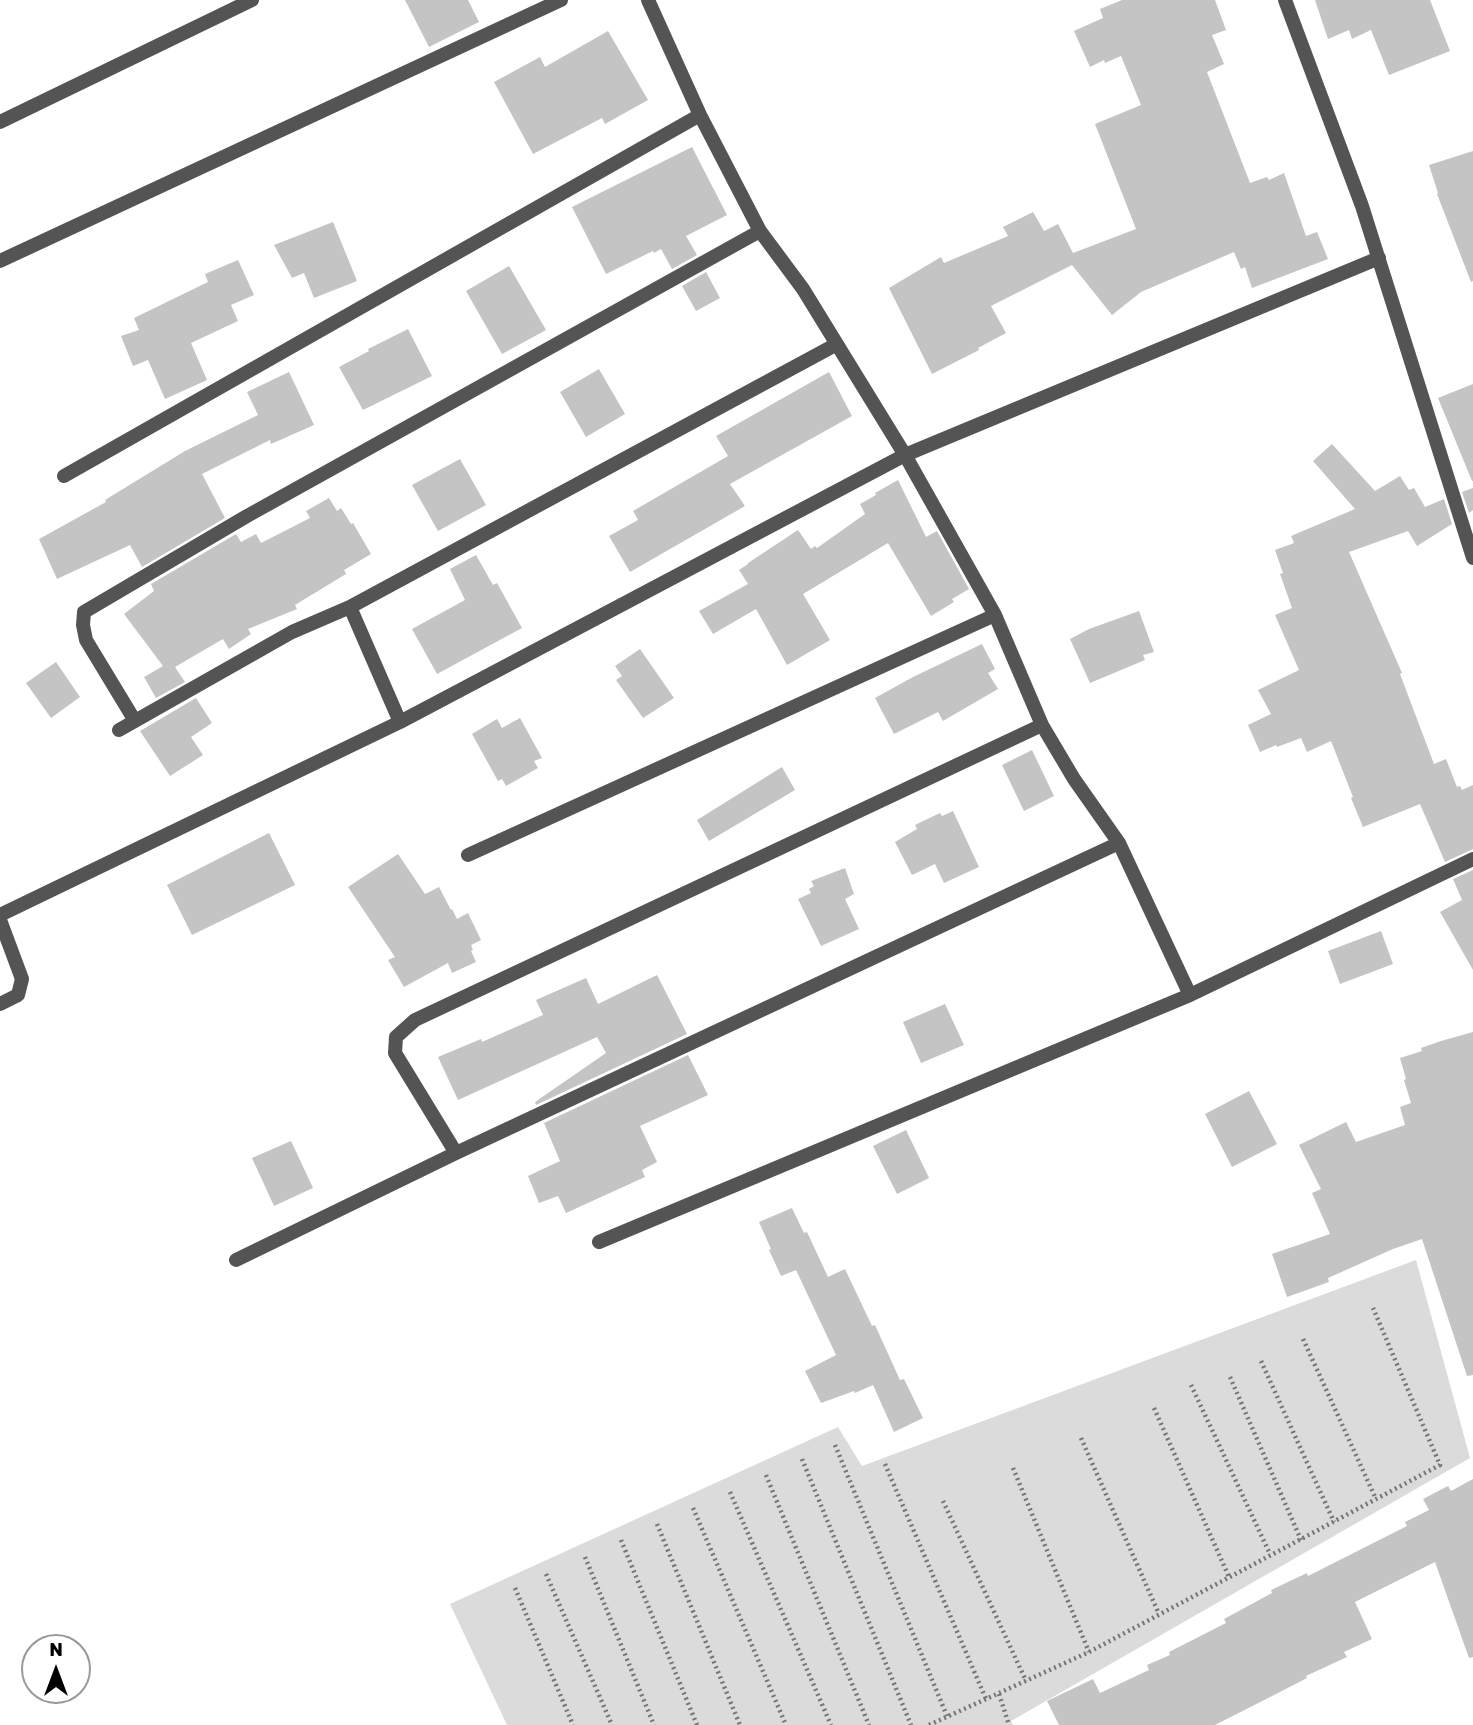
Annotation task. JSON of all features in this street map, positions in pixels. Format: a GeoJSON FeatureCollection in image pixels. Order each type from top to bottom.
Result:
{"type":"FeatureCollection","features":[{"type":"Feature","properties":{"kind":"street"},"geometry":{"type":"LineString","coordinates":[[0,121],[251,0]]}},
{"type":"Feature","properties":{"kind":"street"},"geometry":{"type":"LineString","coordinates":[[0,261],[561,0]]}},
{"type":"Feature","properties":{"kind":"street"},"geometry":{"type":"LineString","coordinates":[[648,0],[700,115],[760,231],[803,289],[905,455],[995,615],[1042,725],[1074,779],[1119,843],[1190,995]]}},
{"type":"Feature","properties":{"kind":"street"},"geometry":{"type":"LineString","coordinates":[[1285,0],[1362,206],[1473,558]]}},
{"type":"Feature","properties":{"kind":"street"},"geometry":{"type":"LineString","coordinates":[[64,476],[700,115]]}},
{"type":"Feature","properties":{"kind":"street"},"geometry":{"type":"LineString","coordinates":[[135,721],[86,640],[83,625],[85,612],[247,516],[760,231]]}},
{"type":"Feature","properties":{"kind":"street"},"geometry":{"type":"LineString","coordinates":[[0,915],[400,722],[905,455],[1379,258]]}},
{"type":"Feature","properties":{"kind":"street"},"geometry":{"type":"LineString","coordinates":[[119,730],[292,632],[350,607],[837,344]]}},
{"type":"Feature","properties":{"kind":"street"},"geometry":{"type":"LineString","coordinates":[[350,607],[400,722]]}},
{"type":"Feature","properties":{"kind":"street"},"geometry":{"type":"LineString","coordinates":[[468,855],[995,615]]}},
{"type":"Feature","properties":{"kind":"street"},"geometry":{"type":"LineString","coordinates":[[456,1153],[395,1053],[396,1037],[415,1020],[1042,725]]}},
{"type":"Feature","properties":{"kind":"street"},"geometry":{"type":"LineString","coordinates":[[236,1260],[456,1153],[1119,843]]}},
{"type":"Feature","properties":{"kind":"street"},"geometry":{"type":"LineString","coordinates":[[599,1242],[1190,995],[1473,859]]}},
{"type":"Feature","properties":{"kind":"street"},"geometry":{"type":"LineString","coordinates":[[0,920],[22,979],[18,995],[0,1004]]}},
{"type":"Feature","properties":{"kind":"path"},"geometry":{"type":"LineString","coordinates":[[929,1725],[1089,1652],[1440,1465],[1373,1308]]}},
{"type":"Feature","properties":{"kind":"path"},"geometry":{"type":"LineString","coordinates":[[1303,1339],[1376,1499]]}},
{"type":"Feature","properties":{"kind":"path"},"geometry":{"type":"LineString","coordinates":[[1261,1361],[1334,1522]]}},
{"type":"Feature","properties":{"kind":"path"},"geometry":{"type":"LineString","coordinates":[[1230,1377],[1301,1540]]}},
{"type":"Feature","properties":{"kind":"path"},"geometry":{"type":"LineString","coordinates":[[1191,1385],[1270,1554]]}},
{"type":"Feature","properties":{"kind":"path"},"geometry":{"type":"LineString","coordinates":[[1154,1408],[1229,1577]]}},
{"type":"Feature","properties":{"kind":"path"},"geometry":{"type":"LineString","coordinates":[[1081,1438],[1159,1614]]}},
{"type":"Feature","properties":{"kind":"path"},"geometry":{"type":"LineString","coordinates":[[835,1445],[947,1716]]}},
{"type":"Feature","properties":{"kind":"path"},"geometry":{"type":"LineString","coordinates":[[802,1459],[912,1725]]}},
{"type":"Feature","properties":{"kind":"path"},"geometry":{"type":"LineString","coordinates":[[885,1464],[986,1699]]}},
{"type":"Feature","properties":{"kind":"path"},"geometry":{"type":"LineString","coordinates":[[1013,1468],[1089,1652]]}},
{"type":"Feature","properties":{"kind":"path"},"geometry":{"type":"LineString","coordinates":[[766,1475],[869,1725]]}},
{"type":"Feature","properties":{"kind":"path"},"geometry":{"type":"LineString","coordinates":[[730,1492],[831,1725]]}},
{"type":"Feature","properties":{"kind":"path"},"geometry":{"type":"LineString","coordinates":[[943,1501],[1026,1681]]}},
{"type":"Feature","properties":{"kind":"path"},"geometry":{"type":"LineString","coordinates":[[694,1508],[786,1725]]}},
{"type":"Feature","properties":{"kind":"path"},"geometry":{"type":"LineString","coordinates":[[657,1524],[740,1725]]}},
{"type":"Feature","properties":{"kind":"path"},"geometry":{"type":"LineString","coordinates":[[621,1540],[697,1725]]}},
{"type":"Feature","properties":{"kind":"path"},"geometry":{"type":"LineString","coordinates":[[585,1557],[654,1725]]}},
{"type":"Feature","properties":{"kind":"path"},"geometry":{"type":"LineString","coordinates":[[546,1574],[612,1725]]}},
{"type":"Feature","properties":{"kind":"path"},"geometry":{"type":"LineString","coordinates":[[515,1588],[572,1725]]}},
{"type":"Feature","properties":{"kind":"path"},"geometry":{"type":"LineString","coordinates":[[999,1694],[1009,1725]]}},
{"type":"Feature","properties":{"kind":"shaded area"},"geometry":{"type":"Polygon","coordinates":[[[1416,1260],[1470,1458],[1011,1721],[1013,1725],[507,1725],[450,1604],[838,1427],[862,1466],[1416,1260]]]}},
{"type":"Feature","properties":{"kind":"building"},"geometry":{"type":"Polygon","coordinates":[[[405,0],[468,0],[479,22],[429,47],[405,0]]]}},
{"type":"Feature","properties":{"kind":"building"},"geometry":{"type":"Polygon","coordinates":[[[1122,0],[1215,0],[1226,30],[1212,35],[1224,64],[1207,72],[1250,183],[1267,177],[1269,180],[1284,173],[1306,236],[1317,232],[1328,259],[1252,288],[1245,267],[1241,269],[1234,252],[1141,292],[1112,315],[1072,265],[991,306],[1006,333],[932,374],[889,288],[941,257],[944,263],[1008,236],[1003,227],[1033,212],[1044,231],[1058,224],[1073,253],[1136,229],[1095,124],[1141,105],[1121,56],[1090,67],[1074,31],[1103,18],[1100,9],[1122,0]]]}},
{"type":"Feature","properties":{"kind":"building"},"geometry":{"type":"Polygon","coordinates":[[[1315,0],[1430,0],[1450,51],[1389,75],[1371,30],[1352,39],[1349,30],[1328,39],[1315,0]]]}},
{"type":"Feature","properties":{"kind":"building"},"geometry":{"type":"Polygon","coordinates":[[[608,31],[648,100],[605,124],[602,118],[533,154],[494,82],[540,57],[545,67],[608,31]]]}},
{"type":"Feature","properties":{"kind":"building"},"geometry":{"type":"Polygon","coordinates":[[[692,147],[727,215],[686,236],[697,255],[672,269],[661,249],[606,274],[572,207],[692,147]]]}},
{"type":"Feature","properties":{"kind":"building"},"geometry":{"type":"Polygon","coordinates":[[[1473,151],[1471,282],[1437,194],[1429,165],[1473,151]]]}},
{"type":"Feature","properties":{"kind":"building"},"geometry":{"type":"Polygon","coordinates":[[[333,222],[357,281],[314,298],[304,273],[292,278],[274,245],[333,222]]]}},
{"type":"Feature","properties":{"kind":"building"},"geometry":{"type":"Polygon","coordinates":[[[238,260],[254,295],[231,305],[238,321],[191,343],[207,380],[165,399],[148,360],[133,366],[121,336],[139,330],[134,318],[208,282],[205,274],[238,260]]]}},
{"type":"Feature","properties":{"kind":"building"},"geometry":{"type":"Polygon","coordinates":[[[509,266],[546,330],[502,354],[466,291],[509,266]]]}},
{"type":"Feature","properties":{"kind":"building"},"geometry":{"type":"Polygon","coordinates":[[[706,272],[720,298],[696,311],[682,286],[706,272]]]}},
{"type":"Feature","properties":{"kind":"building"},"geometry":{"type":"Polygon","coordinates":[[[408,329],[432,376],[363,410],[339,367],[408,329]]]}},
{"type":"Feature","properties":{"kind":"building"},"geometry":{"type":"Polygon","coordinates":[[[599,369],[625,414],[586,437],[560,392],[599,369]]]}},
{"type":"Feature","properties":{"kind":"building"},"geometry":{"type":"Polygon","coordinates":[[[289,372],[314,425],[271,444],[270,440],[202,474],[225,518],[142,567],[130,545],[57,579],[39,539],[106,502],[105,500],[185,451],[258,415],[247,392],[289,372]]]}},
{"type":"Feature","properties":{"kind":"building"},"geometry":{"type":"Polygon","coordinates":[[[829,372],[852,416],[730,484],[745,506],[630,572],[609,536],[638,520],[633,511],[728,456],[716,436],[829,372]]]}},
{"type":"Feature","properties":{"kind":"building"},"geometry":{"type":"Polygon","coordinates":[[[1473,384],[1473,481],[1472,481],[1438,398],[1473,384]]]}},
{"type":"Feature","properties":{"kind":"building"},"geometry":{"type":"Polygon","coordinates":[[[1332,444],[1375,491],[1400,476],[1409,490],[1414,488],[1425,507],[1444,499],[1452,524],[1417,546],[1408,531],[1349,552],[1402,673],[1400,674],[1434,764],[1446,759],[1457,787],[1460,786],[1462,790],[1473,785],[1473,849],[1445,862],[1420,804],[1363,827],[1331,741],[1307,752],[1301,738],[1260,752],[1248,725],[1271,714],[1258,690],[1299,670],[1275,615],[1292,608],[1275,550],[1294,543],[1291,536],[1355,509],[1313,461],[1332,444]]]}},
{"type":"Feature","properties":{"kind":"building"},"geometry":{"type":"Polygon","coordinates":[[[460,459],[486,505],[438,531],[412,485],[460,459]]]}},
{"type":"Feature","properties":{"kind":"building"},"geometry":{"type":"Polygon","coordinates":[[[898,480],[926,537],[937,531],[969,589],[952,599],[954,602],[931,616],[888,543],[803,594],[830,640],[787,665],[756,609],[713,634],[699,611],[748,584],[739,570],[798,530],[811,549],[815,546],[817,548],[865,514],[860,504],[898,480]]]}},
{"type":"Feature","properties":{"kind":"building"},"geometry":{"type":"Polygon","coordinates":[[[1473,488],[1473,510],[1469,513],[1462,492],[1473,488]]]}},
{"type":"Feature","properties":{"kind":"building"},"geometry":{"type":"Polygon","coordinates":[[[329,498],[337,511],[341,508],[351,524],[353,523],[371,554],[344,570],[346,574],[295,605],[297,609],[248,629],[251,634],[229,649],[223,639],[175,667],[185,682],[156,698],[144,677],[163,666],[124,614],[154,591],[151,584],[236,534],[241,542],[256,534],[261,543],[310,518],[306,511],[329,498]]]}},
{"type":"Feature","properties":{"kind":"building"},"geometry":{"type":"Polygon","coordinates":[[[476,555],[493,585],[497,583],[522,628],[437,674],[412,629],[465,600],[450,569],[476,555]]]}},
{"type":"Feature","properties":{"kind":"building"},"geometry":{"type":"Polygon","coordinates":[[[1139,611],[1154,652],[1143,655],[1145,660],[1090,683],[1070,639],[1089,629],[1139,611]]]}},
{"type":"Feature","properties":{"kind":"building"},"geometry":{"type":"Polygon","coordinates":[[[982,644],[995,669],[988,673],[998,689],[943,721],[938,712],[894,734],[875,698],[982,644]]]}},
{"type":"Feature","properties":{"kind":"building"},"geometry":{"type":"Polygon","coordinates":[[[640,649],[674,698],[643,718],[616,680],[622,676],[615,666],[640,649]]]}},
{"type":"Feature","properties":{"kind":"building"},"geometry":{"type":"Polygon","coordinates":[[[56,662],[80,697],[51,718],[26,683],[56,662]]]}},
{"type":"Feature","properties":{"kind":"building"},"geometry":{"type":"Polygon","coordinates":[[[196,698],[212,723],[191,737],[203,755],[170,776],[140,731],[196,698]]]}},
{"type":"Feature","properties":{"kind":"building"},"geometry":{"type":"Polygon","coordinates":[[[520,718],[542,758],[534,761],[538,768],[506,786],[502,779],[498,781],[472,734],[497,719],[502,728],[520,718]]]}},
{"type":"Feature","properties":{"kind":"building"},"geometry":{"type":"Polygon","coordinates":[[[1032,750],[1054,796],[1024,811],[1002,765],[1032,750]]]}},
{"type":"Feature","properties":{"kind":"building"},"geometry":{"type":"Polygon","coordinates":[[[782,767],[795,790],[709,841],[697,820],[782,767]]]}},
{"type":"Feature","properties":{"kind":"building"},"geometry":{"type":"Polygon","coordinates":[[[953,811],[979,867],[944,883],[935,864],[912,875],[895,842],[917,829],[915,825],[940,813],[942,816],[953,811]]]}},
{"type":"Feature","properties":{"kind":"building"},"geometry":{"type":"Polygon","coordinates":[[[269,833],[295,885],[192,935],[167,885],[269,833]]]}},
{"type":"Feature","properties":{"kind":"building"},"geometry":{"type":"Polygon","coordinates":[[[398,854],[425,894],[439,887],[457,919],[468,913],[481,940],[471,945],[476,962],[452,973],[448,963],[404,987],[388,960],[395,957],[348,887],[398,854]]]}},
{"type":"Feature","properties":{"kind":"building"},"geometry":{"type":"Polygon","coordinates":[[[845,868],[854,894],[845,899],[859,929],[821,946],[798,899],[811,893],[809,889],[814,886],[811,881],[845,868]]]}},
{"type":"Feature","properties":{"kind":"building"},"geometry":{"type":"Polygon","coordinates":[[[1473,870],[1473,970],[1440,912],[1462,900],[1453,879],[1473,870]]]}},
{"type":"Feature","properties":{"kind":"building"},"geometry":{"type":"Polygon","coordinates":[[[1381,931],[1393,964],[1340,984],[1328,951],[1381,931]]]}},
{"type":"Feature","properties":{"kind":"building"},"geometry":{"type":"Polygon","coordinates":[[[657,975],[687,1034],[536,1105],[535,1102],[606,1053],[597,1037],[458,1100],[438,1057],[481,1039],[482,1042],[543,1015],[536,1000],[586,978],[598,1004],[657,975]]]}},
{"type":"Feature","properties":{"kind":"building"},"geometry":{"type":"Polygon","coordinates":[[[945,1004],[964,1045],[921,1063],[903,1022],[945,1004]]]}},
{"type":"Feature","properties":{"kind":"building"},"geometry":{"type":"Polygon","coordinates":[[[1473,1032],[1473,1375],[1467,1376],[1422,1239],[1328,1278],[1329,1282],[1287,1297],[1272,1254],[1330,1234],[1312,1193],[1321,1189],[1299,1145],[1346,1122],[1356,1142],[1405,1125],[1400,1107],[1411,1103],[1400,1058],[1422,1051],[1421,1048],[1473,1032]]]}},
{"type":"Feature","properties":{"kind":"building"},"geometry":{"type":"Polygon","coordinates":[[[688,1055],[708,1095],[640,1126],[657,1162],[642,1170],[645,1177],[566,1213],[558,1196],[539,1203],[528,1176],[560,1161],[544,1123],[688,1055]]]}},
{"type":"Feature","properties":{"kind":"building"},"geometry":{"type":"Polygon","coordinates":[[[1249,1091],[1277,1144],[1232,1167],[1205,1114],[1249,1091]]]}},
{"type":"Feature","properties":{"kind":"building"},"geometry":{"type":"Polygon","coordinates":[[[906,1130],[929,1178],[897,1194],[873,1146],[906,1130]]]}},
{"type":"Feature","properties":{"kind":"building"},"geometry":{"type":"Polygon","coordinates":[[[291,1141],[313,1188],[274,1206],[252,1158],[291,1141]]]}},
{"type":"Feature","properties":{"kind":"building"},"geometry":{"type":"Polygon","coordinates":[[[792,1208],[804,1233],[807,1232],[828,1277],[845,1269],[900,1380],[904,1379],[923,1418],[894,1432],[873,1385],[821,1403],[805,1371],[836,1355],[796,1270],[781,1276],[759,1222],[792,1208]]]}},
{"type":"Feature","properties":{"kind":"building"},"geometry":{"type":"Polygon","coordinates":[[[1473,1479],[1473,1657],[1469,1658],[1435,1562],[1355,1602],[1372,1639],[1344,1652],[1347,1657],[1215,1725],[1059,1725],[1047,1701],[1093,1679],[1100,1693],[1149,1670],[1147,1665],[1226,1623],[1224,1619],[1272,1593],[1271,1590],[1307,1573],[1308,1576],[1407,1526],[1405,1522],[1429,1510],[1423,1499],[1448,1486],[1451,1491],[1473,1479]]]}}]}
